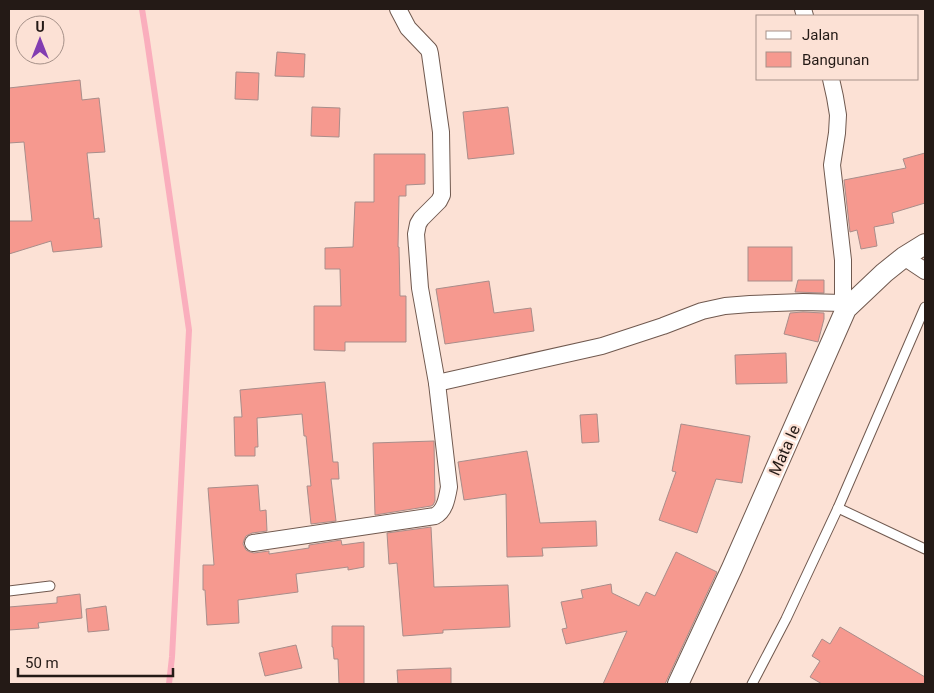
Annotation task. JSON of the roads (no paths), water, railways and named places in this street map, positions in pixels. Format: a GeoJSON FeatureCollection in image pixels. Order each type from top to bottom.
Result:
{"type":"FeatureCollection","features":[{"type":"Feature","properties":{"kind":"street"},"geometry":{"type":"LineString","coordinates":[[253,543],[434,516],[438,514],[446,502],[449,487],[437,383],[420,288],[416,234],[421,219],[439,201],[442,195],[441,132],[429,50],[408,28],[398,9]]}},
{"type":"Feature","properties":{"kind":"street"},"geometry":{"type":"LineString","coordinates":[[437,383],[602,346],[702,311],[725,306],[803,302],[845,306],[843,260],[832,164],[838,116],[836,97],[831,80]]}},
{"type":"Feature","properties":{"kind":"street","name":"Mata Ie"},"geometry":{"type":"LineString","coordinates":[[678,684],[732,568],[845,306],[904,257],[925,244]]}},
{"type":"Feature","properties":{"kind":"street"},"geometry":{"type":"LineString","coordinates":[[904,257],[925,271]]}},
{"type":"Feature","properties":{"kind":"lane"},"geometry":{"type":"LineString","coordinates":[[752,684],[786,619],[838,508],[925,307]]}},
{"type":"Feature","properties":{"kind":"lane"},"geometry":{"type":"LineString","coordinates":[[838,508],[925,549]]}},
{"type":"Feature","properties":{"kind":"lane"},"geometry":{"type":"LineString","coordinates":[[9,592],[50,586]]}},
{"type":"Feature","properties":{"kind":"waterway"},"geometry":{"type":"LineString","coordinates":[[142,9],[189,330],[169,684]]}}]}
